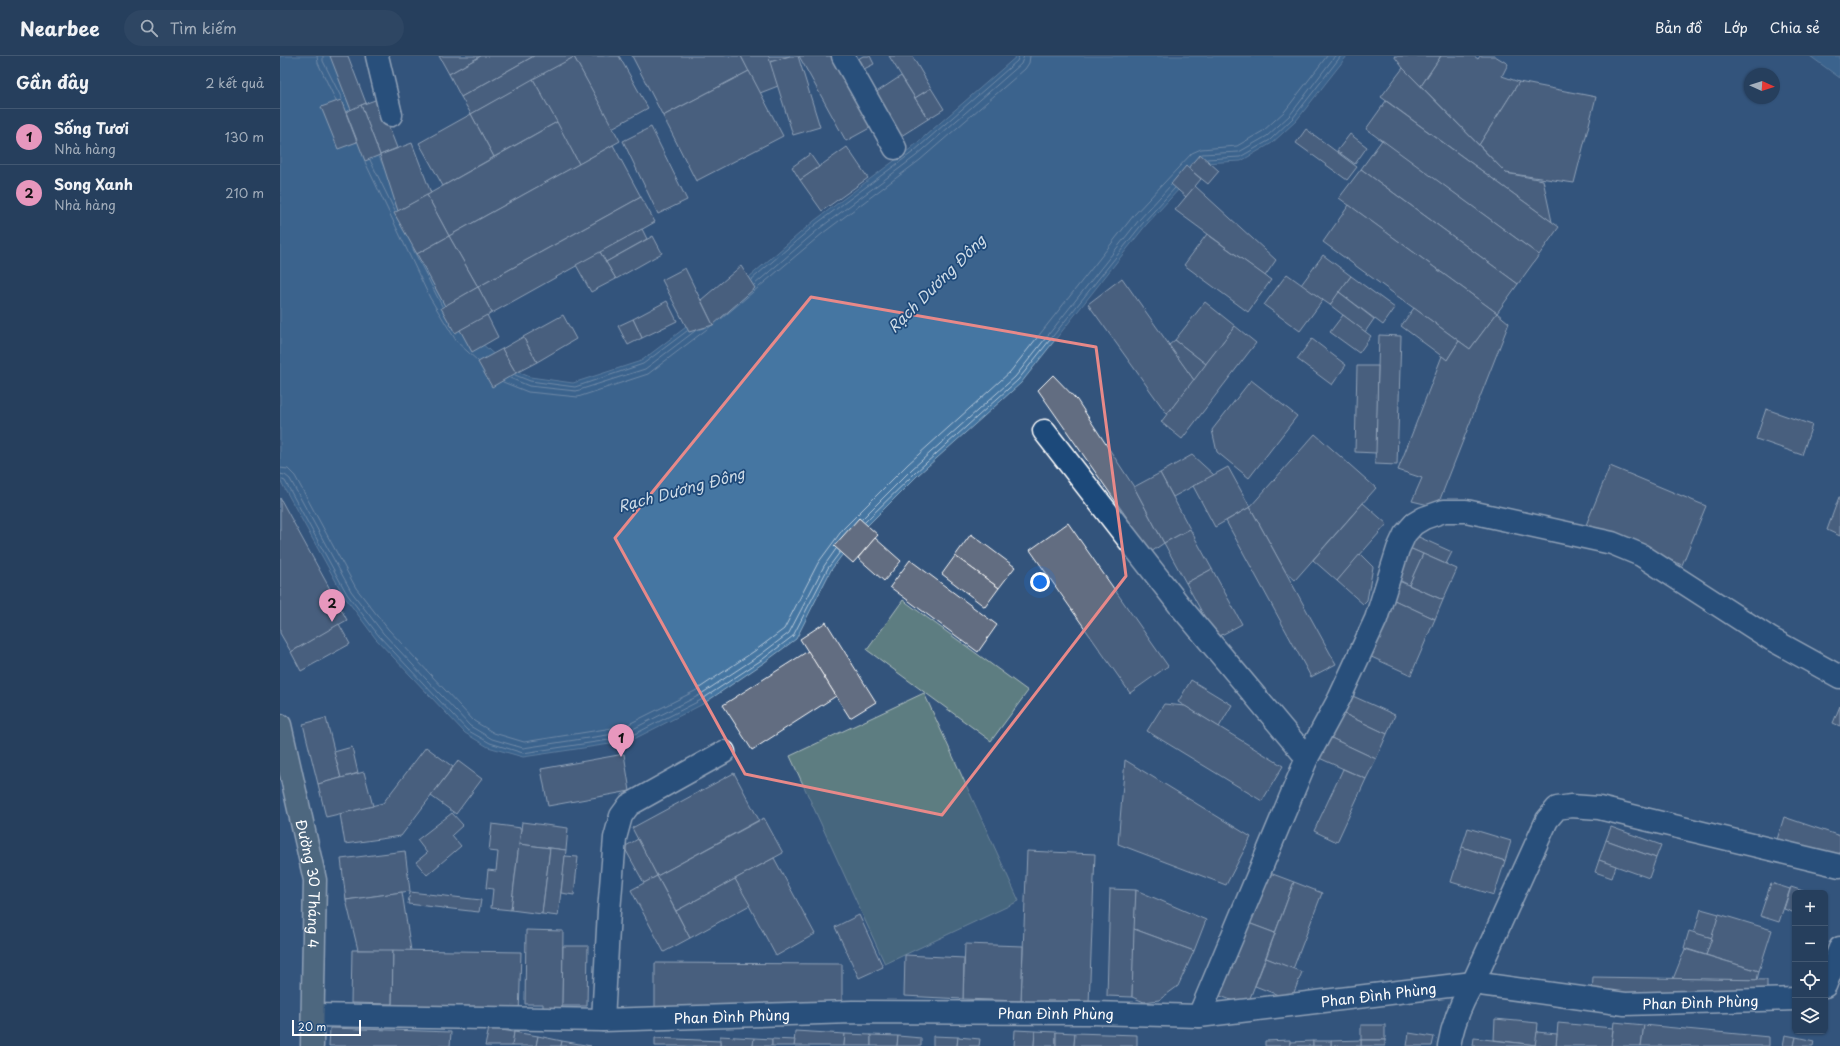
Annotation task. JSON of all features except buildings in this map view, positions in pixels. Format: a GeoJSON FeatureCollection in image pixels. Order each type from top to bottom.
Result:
{"type":"FeatureCollection","features":[{"type":"Feature","properties":{"kind":"main road","name":"Đường 30 Tháng 4"},"geometry":{"type":"LineString","coordinates":[[280,725],[315,880],[312,1046]]}},
{"type":"Feature","properties":{"kind":"street"},"geometry":{"type":"LineString","coordinates":[[377,56],[391,115]]}},
{"type":"Feature","properties":{"kind":"street"},"geometry":{"type":"LineString","coordinates":[[843,56],[895,148]]}},
{"type":"Feature","properties":{"kind":"street"},"geometry":{"type":"LineString","coordinates":[[1044,431],[1180,606],[1308,758]]}},
{"type":"Feature","properties":{"kind":"street"},"geometry":{"type":"LineString","coordinates":[[1199,1016],[1308,758],[1339,699],[1376,619],[1398,549],[1405,534],[1414,524],[1424,518],[1444,511],[1466,511],[1612,543],[1641,555],[1771,639],[1840,677]]}},
{"type":"Feature","properties":{"kind":"street"},"geometry":{"type":"LineString","coordinates":[[604,1020],[609,911],[615,838],[621,816],[628,805],[724,752]]}},
{"type":"Feature","properties":{"kind":"street"},"geometry":{"type":"LineString","coordinates":[[1449,1046],[1452,1028],[1459,1010],[1473,983],[1546,820],[1557,808],[1571,806],[1599,808],[1840,866]]}},
{"type":"Feature","properties":{"kind":"street"},"geometry":{"type":"LineString","coordinates":[[1828,978],[1840,948]]}},
{"type":"Feature","properties":{"kind":"street","name":"Phan Đình Phùng"},"geometry":{"type":"LineString","coordinates":[[313,1015],[604,1020],[852,1012],[1086,1013],[1199,1016],[1473,983],[1624,1004],[1792,999]]}},
{"type":"Feature","properties":{"kind":"highlighted area"},"geometry":{"type":"Polygon","coordinates":[[[811,297],[1096,347],[1126,576],[942,815],[745,774],[615,538],[811,297]]]}},
{"type":"Feature","properties":{"kind":"green space"},"geometry":{"type":"Polygon","coordinates":[[[903,600],[1028,691],[991,741],[867,650],[903,600]]]}},
{"type":"Feature","properties":{"kind":"green space"},"geometry":{"type":"Polygon","coordinates":[[[924,693],[1019,901],[885,964],[790,756],[924,693]]]}},
{"type":"Feature","properties":{"kind":"water","name":"Rạch Dương Đông"},"geometry":{"type":"Polygon","coordinates":[[[280,56],[331,56],[443,291],[469,332],[509,368],[530,377],[573,383],[641,361],[726,297],[814,221],[910,149],[1017,56],[1347,56],[1296,121],[1272,143],[1241,161],[1203,163],[1146,225],[1021,383],[918,475],[854,539],[831,570],[796,639],[703,704],[630,741],[523,757],[488,747],[465,733],[376,639],[344,596],[280,480],[280,56]]]}},
{"type":"Feature","properties":{"kind":"water"},"geometry":{"type":"Polygon","coordinates":[[[1810,56],[1840,56],[1840,78],[1810,56]]]}},
{"type":"Feature","properties":{"kind":"place","name":"Song Xanh"},"geometry":{"type":"Point","coordinates":[332,622]}},
{"type":"Feature","properties":{"kind":"place","name":"Sống Tươi"},"geometry":{"type":"Point","coordinates":[621,757]}}]}
